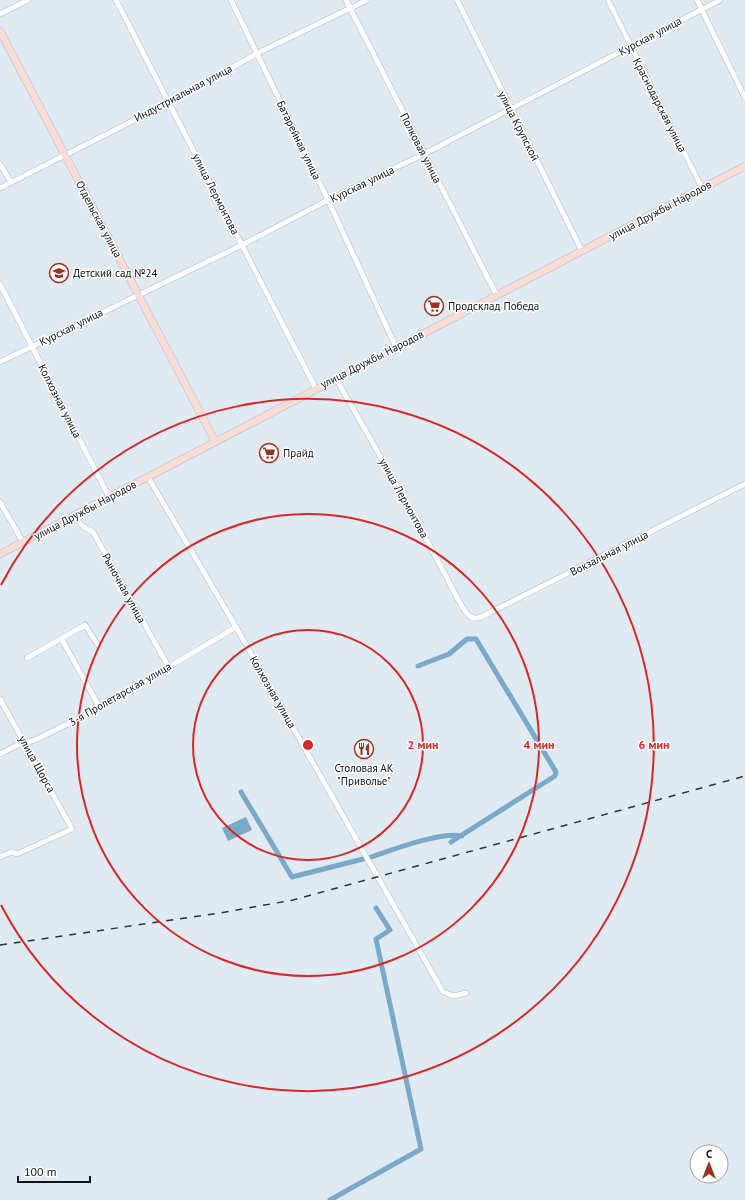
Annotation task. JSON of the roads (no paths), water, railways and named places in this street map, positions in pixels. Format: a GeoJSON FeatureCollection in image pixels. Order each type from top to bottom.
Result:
{"type":"FeatureCollection","features":[{"type":"Feature","properties":{"kind":"street"},"geometry":{"type":"LineString","coordinates":[[0,14],[28,0]]}},
{"type":"Feature","properties":{"kind":"street","name":"улица Лермонтова"},"geometry":{"type":"LineString","coordinates":[[116,0],[170,102],[316,389]]}},
{"type":"Feature","properties":{"kind":"street","name":"Батарейная улица"},"geometry":{"type":"LineString","coordinates":[[231,0],[328,200],[396,347]]}},
{"type":"Feature","properties":{"kind":"street","name":"Полковая улица"},"geometry":{"type":"LineString","coordinates":[[346,0],[497,296]]}},
{"type":"Feature","properties":{"kind":"street","name":"Индустриальная улица"},"geometry":{"type":"LineString","coordinates":[[0,188],[170,102],[258,53],[367,0]]}},
{"type":"Feature","properties":{"kind":"street","name":"улица Крупской"},"geometry":{"type":"LineString","coordinates":[[457,0],[582,251]]}},
{"type":"Feature","properties":{"kind":"street","name":"Краснодарская улица"},"geometry":{"type":"LineString","coordinates":[[608,0],[702,188]]}},
{"type":"Feature","properties":{"kind":"street"},"geometry":{"type":"LineString","coordinates":[[697,0],[745,98]]}},
{"type":"Feature","properties":{"kind":"street","name":"Курская улица"},"geometry":{"type":"LineString","coordinates":[[0,362],[242,245],[328,200],[424,154],[720,0]]}},
{"type":"Feature","properties":{"kind":"street","name":"Отдельская улица"},"geometry":{"type":"LineString","coordinates":[[0,31],[215,441]]}},
{"type":"Feature","properties":{"kind":"street"},"geometry":{"type":"LineString","coordinates":[[0,164],[11,182]]}},
{"type":"Feature","properties":{"kind":"street","name":"улица Дружбы Народов"},"geometry":{"type":"LineString","coordinates":[[0,554],[745,166]]}},
{"type":"Feature","properties":{"kind":"street","name":"Колхозная улица"},"geometry":{"type":"LineString","coordinates":[[0,284],[109,497]]}},
{"type":"Feature","properties":{"kind":"street","name":"улица Лермонтова"},"geometry":{"type":"LineString","coordinates":[[336,378],[464,609],[472,618]]}},
{"type":"Feature","properties":{"kind":"street"},"geometry":{"type":"LineString","coordinates":[[208,429],[218,435],[230,434]]}},
{"type":"Feature","properties":{"kind":"street"},"geometry":{"type":"LineString","coordinates":[[205,447],[209,439],[208,429]]}},
{"type":"Feature","properties":{"kind":"street","name":"Колхозная улица"},"geometry":{"type":"LineString","coordinates":[[148,477],[236,627],[443,992],[454,996],[466,993]]}},
{"type":"Feature","properties":{"kind":"street","name":"Вокзальная улица"},"geometry":{"type":"LineString","coordinates":[[472,618],[478,619],[745,484]]}},
{"type":"Feature","properties":{"kind":"street"},"geometry":{"type":"LineString","coordinates":[[0,502],[23,542]]}},
{"type":"Feature","properties":{"kind":"street","name":"Рыночная улица"},"geometry":{"type":"LineString","coordinates":[[73,516],[84,527],[93,532],[168,666]]}},
{"type":"Feature","properties":{"kind":"street"},"geometry":{"type":"LineString","coordinates":[[26,658],[85,625],[98,645]]}},
{"type":"Feature","properties":{"kind":"street","name":"3-я Пролетарская улица"},"geometry":{"type":"LineString","coordinates":[[0,754],[35,740],[100,708],[168,666],[236,627]]}},
{"type":"Feature","properties":{"kind":"street"},"geometry":{"type":"LineString","coordinates":[[61,638],[100,708]]}},
{"type":"Feature","properties":{"kind":"street","name":"улица Щорса"},"geometry":{"type":"LineString","coordinates":[[0,698],[72,829],[17,854],[11,852],[0,857]]}},
{"type":"Feature","properties":{"kind":"water"},"geometry":{"type":"Polygon","coordinates":[[[246,817],[252,830],[228,841],[222,828],[246,817]]]}},
{"type":"Feature","properties":{"kind":"waterway"},"geometry":{"type":"LineString","coordinates":[[418,666],[449,654],[467,639],[476,639],[556,772],[555,776],[451,842]]}},
{"type":"Feature","properties":{"kind":"waterway"},"geometry":{"type":"LineString","coordinates":[[241,792],[292,877],[363,859]]}},
{"type":"Feature","properties":{"kind":"waterway"},"geometry":{"type":"LineString","coordinates":[[371,857],[442,836],[462,836]]}},
{"type":"Feature","properties":{"kind":"waterway"},"geometry":{"type":"LineString","coordinates":[[330,1200],[421,1149],[376,939],[390,930],[376,908]]}},
{"type":"Feature","properties":{"kind":"railway"},"geometry":{"type":"LineString","coordinates":[[0,945],[220,913],[293,900],[745,776]]}},
{"type":"Feature","properties":{"kind":"place","name":"Детский сад №24"},"geometry":{"type":"Point","coordinates":[59,273]}},
{"type":"Feature","properties":{"kind":"place","name":"Продсклад Победа"},"geometry":{"type":"Point","coordinates":[434,306]}},
{"type":"Feature","properties":{"kind":"place","name":"Прайд"},"geometry":{"type":"Point","coordinates":[269,453]}},
{"type":"Feature","properties":{"kind":"place","name":"Столовая АК \"Приволье\""},"geometry":{"type":"Point","coordinates":[364,749]}}]}
